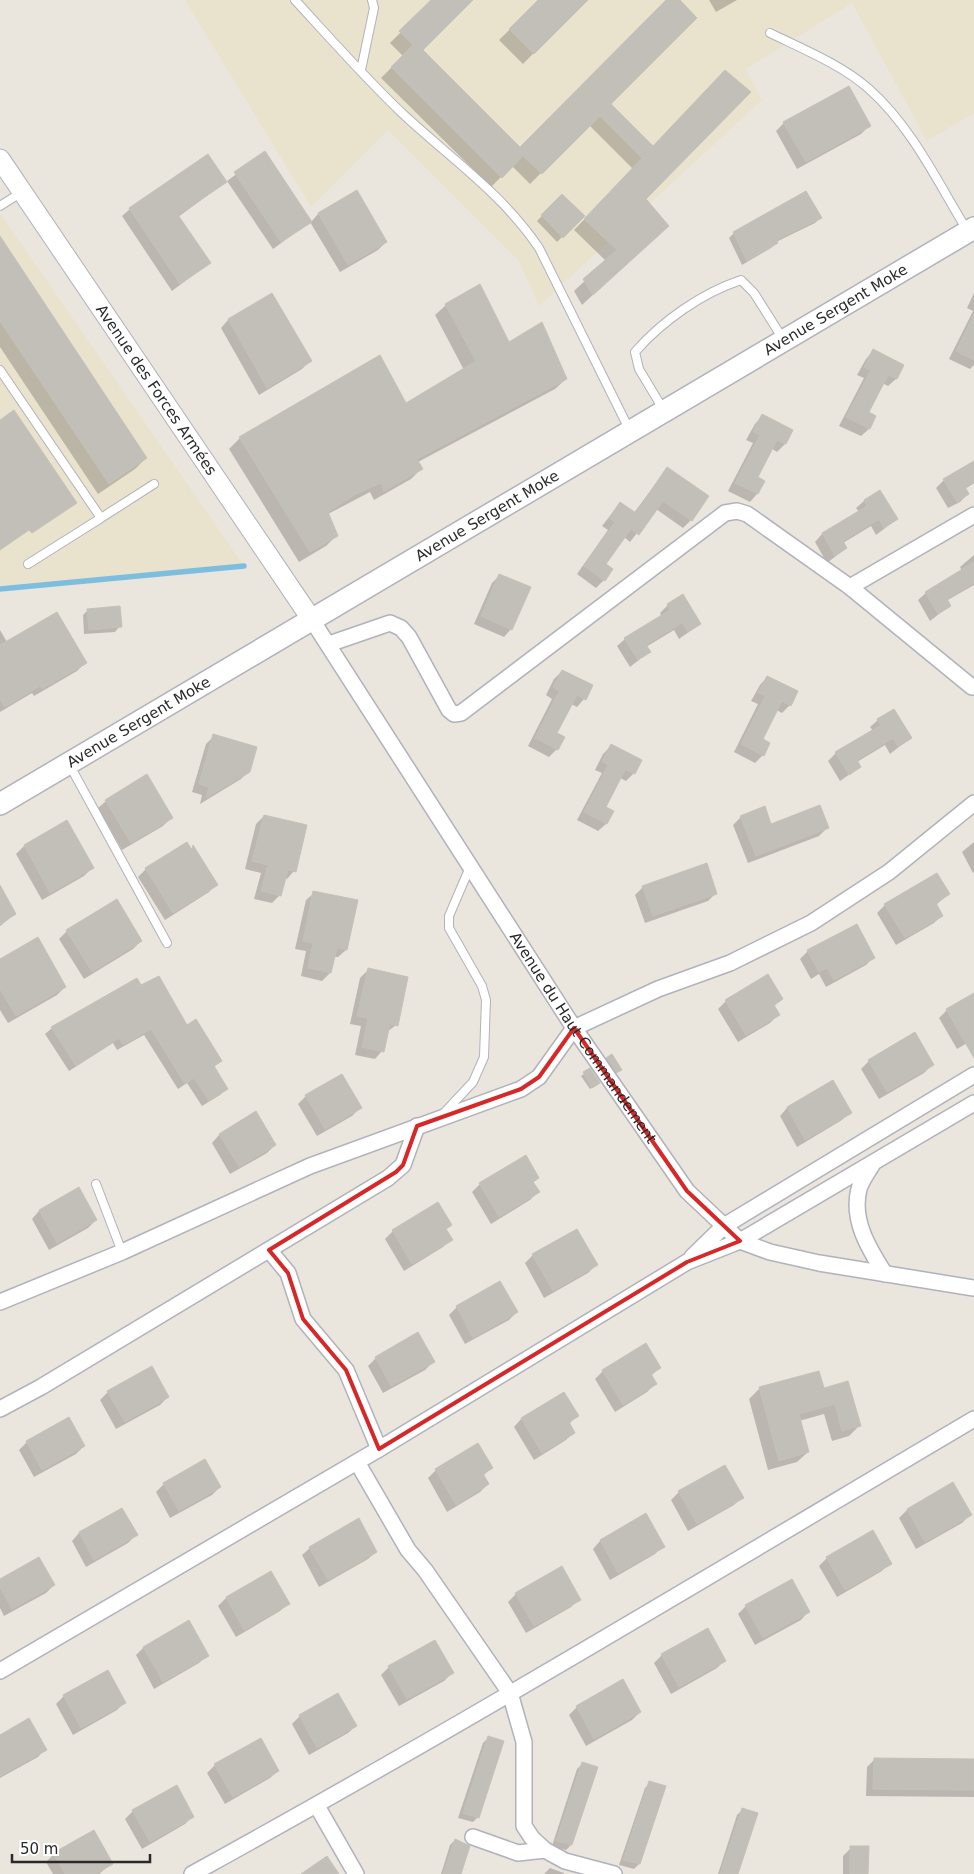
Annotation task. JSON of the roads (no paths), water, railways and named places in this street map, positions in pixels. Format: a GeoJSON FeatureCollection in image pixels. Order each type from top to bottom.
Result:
{"type":"FeatureCollection","features":[{"type":"Feature","properties":{"kind":"main road","name":"Avenue Sergent Moke"},"geometry":{"type":"LineString","coordinates":[[0,804],[971,230]]}},
{"type":"Feature","properties":{"kind":"street","name":"Avenue des Forces Armées"},"geometry":{"type":"LineString","coordinates":[[0,159],[312,620]]}},
{"type":"Feature","properties":{"kind":"street"},"geometry":{"type":"LineString","coordinates":[[329,644],[390,623],[401,628],[409,637],[449,710],[454,714],[461,713],[581,624],[712,520],[725,513],[737,510],[747,514],[850,587],[972,687]]}},
{"type":"Feature","properties":{"kind":"street"},"geometry":{"type":"LineString","coordinates":[[850,587],[974,515]]}},
{"type":"Feature","properties":{"kind":"street","name":"Avenue du Haut Commandement"},"geometry":{"type":"LineString","coordinates":[[312,620],[574,1028],[687,1190],[740,1242],[819,1264],[974,1288]]}},
{"type":"Feature","properties":{"kind":"street"},"geometry":{"type":"LineString","coordinates":[[0,1302],[122,1252],[310,1166],[440,1117],[504,1096],[527,1085],[539,1077],[574,1028],[658,989],[730,963],[811,923],[889,872],[974,803]]}},
{"type":"Feature","properties":{"kind":"street"},"geometry":{"type":"LineString","coordinates":[[687,1262],[724,1226],[974,1075]]}},
{"type":"Feature","properties":{"kind":"street"},"geometry":{"type":"LineString","coordinates":[[0,1671],[379,1449],[687,1262],[740,1242],[974,1103]]}},
{"type":"Feature","properties":{"kind":"street"},"geometry":{"type":"LineString","coordinates":[[0,1409],[41,1387],[396,1172],[403,1165],[418,1126]]}},
{"type":"Feature","properties":{"kind":"street"},"geometry":{"type":"LineString","coordinates":[[872,1164],[859,1188],[859,1221],[866,1244],[885,1274]]}},
{"type":"Feature","properties":{"kind":"street"},"geometry":{"type":"LineString","coordinates":[[269,1250],[288,1273],[303,1319],[346,1370],[379,1449]]}},
{"type":"Feature","properties":{"kind":"street"},"geometry":{"type":"LineString","coordinates":[[192,1874],[316,1806],[974,1419]]}},
{"type":"Feature","properties":{"kind":"street"},"geometry":{"type":"LineString","coordinates":[[357,1462],[408,1550],[425,1570],[510,1693],[524,1742],[524,1826],[532,1838],[545,1850],[565,1861],[614,1874]]}},
{"type":"Feature","properties":{"kind":"street"},"geometry":{"type":"LineString","coordinates":[[316,1806],[356,1874]]}},
{"type":"Feature","properties":{"kind":"street"},"geometry":{"type":"LineString","coordinates":[[472,1837],[518,1853],[545,1850]]}},
{"type":"Feature","properties":{"kind":"lane"},"geometry":{"type":"LineString","coordinates":[[295,0],[403,114],[508,208],[526,228],[539,248],[631,432]]}},
{"type":"Feature","properties":{"kind":"lane"},"geometry":{"type":"LineString","coordinates":[[361,70],[374,8],[372,0]]}},
{"type":"Feature","properties":{"kind":"lane"},"geometry":{"type":"LineString","coordinates":[[770,34],[819,57],[869,89],[904,127],[971,230]]}},
{"type":"Feature","properties":{"kind":"lane"},"geometry":{"type":"LineString","coordinates":[[0,206],[22,192]]}},
{"type":"Feature","properties":{"kind":"lane"},"geometry":{"type":"LineString","coordinates":[[665,412],[639,369],[635,352],[651,334],[718,288],[741,280],[754,293],[784,341]]}},
{"type":"Feature","properties":{"kind":"lane"},"geometry":{"type":"LineString","coordinates":[[0,370],[100,518]]}},
{"type":"Feature","properties":{"kind":"lane"},"geometry":{"type":"LineString","coordinates":[[28,564],[154,484]]}},
{"type":"Feature","properties":{"kind":"lane"},"geometry":{"type":"LineString","coordinates":[[69,764],[167,943]]}},
{"type":"Feature","properties":{"kind":"lane"},"geometry":{"type":"LineString","coordinates":[[440,1117],[473,1082],[484,1057],[486,1000],[482,986],[449,928],[449,916],[470,867]]}},
{"type":"Feature","properties":{"kind":"lane"},"geometry":{"type":"LineString","coordinates":[[96,1184],[122,1252]]}},
{"type":"Feature","properties":{"kind":"waterway"},"geometry":{"type":"LineString","coordinates":[[0,589],[244,566]]}}]}
